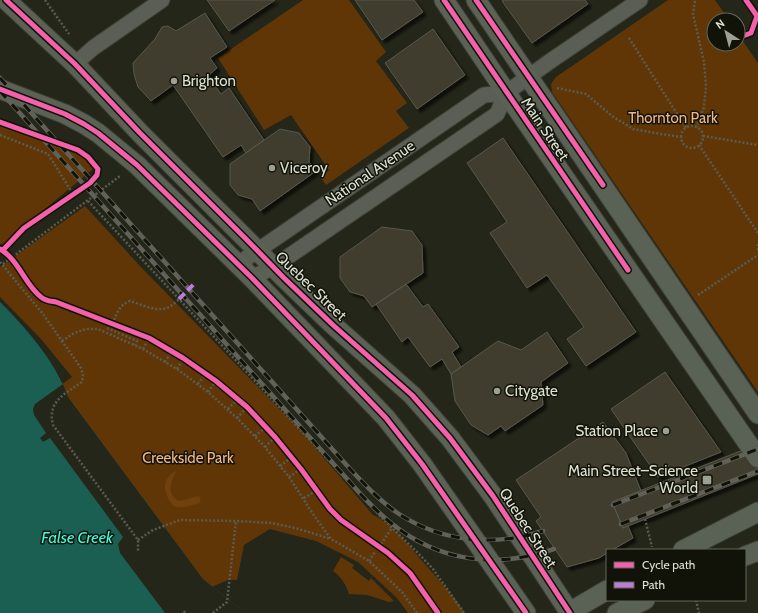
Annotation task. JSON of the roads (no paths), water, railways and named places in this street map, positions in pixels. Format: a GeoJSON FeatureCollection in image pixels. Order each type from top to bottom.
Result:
{"type":"FeatureCollection","features":[{"type":"Feature","properties":{"kind":"main road","name":"Quebec Street"},"geometry":{"type":"LineString","coordinates":[[6,0],[75,64],[140,133],[258,250],[273,267],[333,325],[412,395],[450,438],[493,496],[569,613]]}},
{"type":"Feature","properties":{"kind":"main road","name":"Main Street"},"geometry":{"type":"LineString","coordinates":[[444,0],[506,93],[758,458]]}},
{"type":"Feature","properties":{"kind":"main road","name":"Main Street"},"geometry":{"type":"LineString","coordinates":[[476,0],[758,414]]}},
{"type":"Feature","properties":{"kind":"main road"},"geometry":{"type":"LineString","coordinates":[[0,89],[65,114],[98,133],[137,165],[238,264],[386,418],[422,464],[526,613]]}},
{"type":"Feature","properties":{"kind":"main road"},"geometry":{"type":"LineString","coordinates":[[685,549],[758,512]]}},
{"type":"Feature","properties":{"kind":"main road"},"geometry":{"type":"LineString","coordinates":[[746,556],[758,551]]}},
{"type":"Feature","properties":{"kind":"main road"},"geometry":{"type":"LineString","coordinates":[[569,613],[606,591]]}},
{"type":"Feature","properties":{"kind":"main road"},"geometry":{"type":"LineString","coordinates":[[617,613],[643,601]]}},
{"type":"Feature","properties":{"kind":"street"},"geometry":{"type":"LineString","coordinates":[[75,64],[93,48],[162,0]]}},
{"type":"Feature","properties":{"kind":"street"},"geometry":{"type":"LineString","coordinates":[[506,93],[624,4],[640,0]]}},
{"type":"Feature","properties":{"kind":"street","name":"National Avenue"},"geometry":{"type":"LineString","coordinates":[[238,264],[484,95],[506,93],[497,114],[273,267],[252,278]]}},
{"type":"Feature","properties":{"kind":"water","name":"False Creek"},"geometry":{"type":"Polygon","coordinates":[[[0,302],[30,334],[48,358],[68,397],[203,579],[245,613],[0,613],[0,302]]]}},
{"type":"Feature","properties":{"kind":"railway"},"geometry":{"type":"LineString","coordinates":[[0,78],[351,470],[386,504],[399,514],[416,523],[433,531],[451,536],[487,540],[506,539],[543,531]]}},
{"type":"Feature","properties":{"kind":"railway"},"geometry":{"type":"LineString","coordinates":[[0,91],[358,491],[391,523],[409,536],[429,546],[448,554],[469,558],[490,560],[511,559],[554,549]]}},
{"type":"Feature","properties":{"kind":"railway"},"geometry":{"type":"LineString","coordinates":[[613,505],[758,449]]}},
{"type":"Feature","properties":{"kind":"railway"},"geometry":{"type":"LineString","coordinates":[[621,524],[758,471]]}},
{"type":"Feature","properties":{"kind":"place","name":"Brighton"},"geometry":{"type":"Point","coordinates":[174,81]}},
{"type":"Feature","properties":{"kind":"place","name":"Viceroy"},"geometry":{"type":"Point","coordinates":[272,168]}},
{"type":"Feature","properties":{"kind":"place","name":"Citygate"},"geometry":{"type":"Point","coordinates":[497,391]}},
{"type":"Feature","properties":{"kind":"place","name":"Station Place"},"geometry":{"type":"Point","coordinates":[666,431]}},
{"type":"Feature","properties":{"kind":"place","name":"Main Street–Science World"},"geometry":{"type":"Point","coordinates":[707,480]}},
{"type":"Feature","properties":{"kind":"park label","name":"Thornton Park"},"geometry":{"type":"Point","coordinates":[673,118]}},
{"type":"Feature","properties":{"kind":"park label","name":"Creekside Park"},"geometry":{"type":"Point","coordinates":[188,458]}}]}
